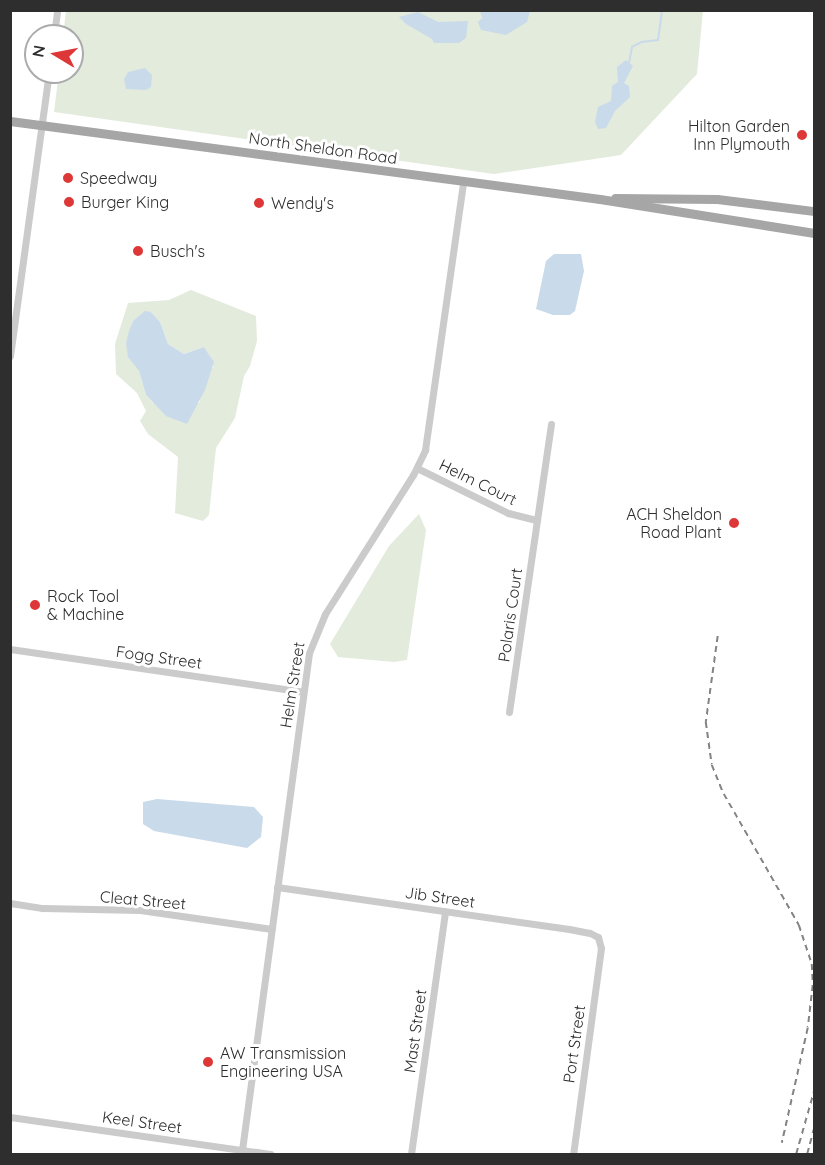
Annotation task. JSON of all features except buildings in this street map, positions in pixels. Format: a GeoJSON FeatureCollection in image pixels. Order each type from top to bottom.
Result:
{"type":"FeatureCollection","features":[{"type":"Feature","properties":{"kind":"main road","name":"North Sheldon Road"},"geometry":{"type":"LineString","coordinates":[[10,121],[600,199],[814,232]]}},
{"type":"Feature","properties":{"kind":"main road","name":"North Sheldon Road"},"geometry":{"type":"LineString","coordinates":[[600,199],[635,197],[742,202],[814,211]]}},
{"type":"Feature","properties":{"kind":"main road"},"geometry":{"type":"LineString","coordinates":[[742,202],[741,214],[744,223]]}},
{"type":"Feature","properties":{"kind":"street"},"geometry":{"type":"LineString","coordinates":[[10,356],[47,84]]}},
{"type":"Feature","properties":{"kind":"street","name":"Helm Street"},"geometry":{"type":"LineString","coordinates":[[242,1150],[309,653],[319,624],[417,468],[429,431],[463,182]]}},
{"type":"Feature","properties":{"kind":"street","name":"Helm Court"},"geometry":{"type":"LineString","coordinates":[[417,468],[508,513],[537,520],[551,423]]}},
{"type":"Feature","properties":{"kind":"street","name":"Polaris Court"},"geometry":{"type":"LineString","coordinates":[[509,712],[537,520]]}},
{"type":"Feature","properties":{"kind":"street","name":"Fogg Street"},"geometry":{"type":"LineString","coordinates":[[10,649],[303,692]]}},
{"type":"Feature","properties":{"kind":"street","name":"Jib Street"},"geometry":{"type":"LineString","coordinates":[[277,887],[590,933],[598,937]]}},
{"type":"Feature","properties":{"kind":"street","name":"Cleat Street"},"geometry":{"type":"LineString","coordinates":[[10,903],[48,908],[140,910],[272,929]]}},
{"type":"Feature","properties":{"kind":"street","name":"Mast Street"},"geometry":{"type":"LineString","coordinates":[[411,1155],[445,911]]}},
{"type":"Feature","properties":{"kind":"street","name":"Port Street"},"geometry":{"type":"LineString","coordinates":[[573,1155],[601,948],[598,937]]}},
{"type":"Feature","properties":{"kind":"street","name":"Keel Street"},"geometry":{"type":"LineString","coordinates":[[10,1117],[270,1155]]}},
{"type":"Feature","properties":{"kind":"green space"},"geometry":{"type":"Polygon","coordinates":[[[66,11],[703,11],[697,74],[621,155],[494,174],[54,112],[58,84],[84,84],[84,24],[64,24],[66,11]]]}},
{"type":"Feature","properties":{"kind":"green space"},"geometry":{"type":"Polygon","coordinates":[[[191,290],[256,316],[257,341],[250,366],[244,376],[235,418],[216,448],[209,515],[203,521],[175,513],[178,457],[148,434],[140,421],[146,411],[137,393],[116,374],[115,344],[128,303],[169,300],[191,290]],[[151,312],[133,321],[126,343],[139,371],[146,395],[153,403],[199,403],[209,371],[213,367],[212,359],[204,347],[184,354],[168,344],[160,322],[151,312]]]}},
{"type":"Feature","properties":{"kind":"green space"},"geometry":{"type":"Polygon","coordinates":[[[419,514],[426,530],[407,660],[394,662],[338,657],[330,644],[389,546],[419,514]]]}},
{"type":"Feature","properties":{"kind":"water"},"geometry":{"type":"Polygon","coordinates":[[[480,10],[530,11],[527,22],[506,35],[481,30],[478,22],[482,18],[480,10]]]}},
{"type":"Feature","properties":{"kind":"water"},"geometry":{"type":"Polygon","coordinates":[[[418,12],[438,22],[468,21],[466,38],[459,43],[434,43],[432,39],[406,24],[399,17],[418,12]]]}},
{"type":"Feature","properties":{"kind":"water"},"geometry":{"type":"Polygon","coordinates":[[[626,60],[633,66],[624,83],[629,86],[630,97],[615,111],[606,128],[598,129],[595,122],[598,107],[611,101],[612,86],[618,82],[617,67],[626,60]]]}},
{"type":"Feature","properties":{"kind":"water"},"geometry":{"type":"Polygon","coordinates":[[[145,68],[152,75],[151,87],[146,90],[126,89],[124,79],[128,72],[145,68]]]}},
{"type":"Feature","properties":{"kind":"water"},"geometry":{"type":"Polygon","coordinates":[[[554,254],[581,254],[584,271],[575,311],[570,315],[553,315],[536,309],[546,261],[554,254]]]}},
{"type":"Feature","properties":{"kind":"water"},"geometry":{"type":"Polygon","coordinates":[[[145,311],[151,312],[160,322],[168,344],[184,354],[204,347],[214,362],[205,390],[187,424],[166,416],[146,395],[139,371],[128,357],[126,343],[129,331],[133,321],[145,311]]]}},
{"type":"Feature","properties":{"kind":"water"},"geometry":{"type":"Polygon","coordinates":[[[157,799],[254,807],[263,817],[261,837],[247,848],[154,831],[143,824],[143,802],[157,799]]]}},
{"type":"Feature","properties":{"kind":"waterway"},"geometry":{"type":"LineString","coordinates":[[629,63],[632,47],[642,42],[658,40],[662,10]]}},
{"type":"Feature","properties":{"kind":"railway"},"geometry":{"type":"LineString","coordinates":[[718,636],[706,722],[712,765],[724,794],[799,925],[812,964],[813,985],[808,1028],[782,1143]]}},
{"type":"Feature","properties":{"kind":"railway"},"geometry":{"type":"LineString","coordinates":[[796,1154],[814,1091]]}},
{"type":"Feature","properties":{"kind":"railway"},"geometry":{"type":"LineString","coordinates":[[807,1154],[814,1128]]}},
{"type":"Feature","properties":{"kind":"place","name":"Hilton Garden Inn Plymouth"},"geometry":{"type":"Point","coordinates":[802,135]}},
{"type":"Feature","properties":{"kind":"place","name":"Speedway"},"geometry":{"type":"Point","coordinates":[68,178]}},
{"type":"Feature","properties":{"kind":"place","name":"Burger King"},"geometry":{"type":"Point","coordinates":[69,202]}},
{"type":"Feature","properties":{"kind":"place","name":"Wendy's"},"geometry":{"type":"Point","coordinates":[259,203]}},
{"type":"Feature","properties":{"kind":"place","name":"Busch's"},"geometry":{"type":"Point","coordinates":[138,251]}},
{"type":"Feature","properties":{"kind":"place","name":"ACH Sheldon Road Plant"},"geometry":{"type":"Point","coordinates":[734,523]}},
{"type":"Feature","properties":{"kind":"place","name":"Rock Tool & Machine"},"geometry":{"type":"Point","coordinates":[35,605]}},
{"type":"Feature","properties":{"kind":"place","name":"AW Transmission Engineering USA"},"geometry":{"type":"Point","coordinates":[208,1062]}}]}
